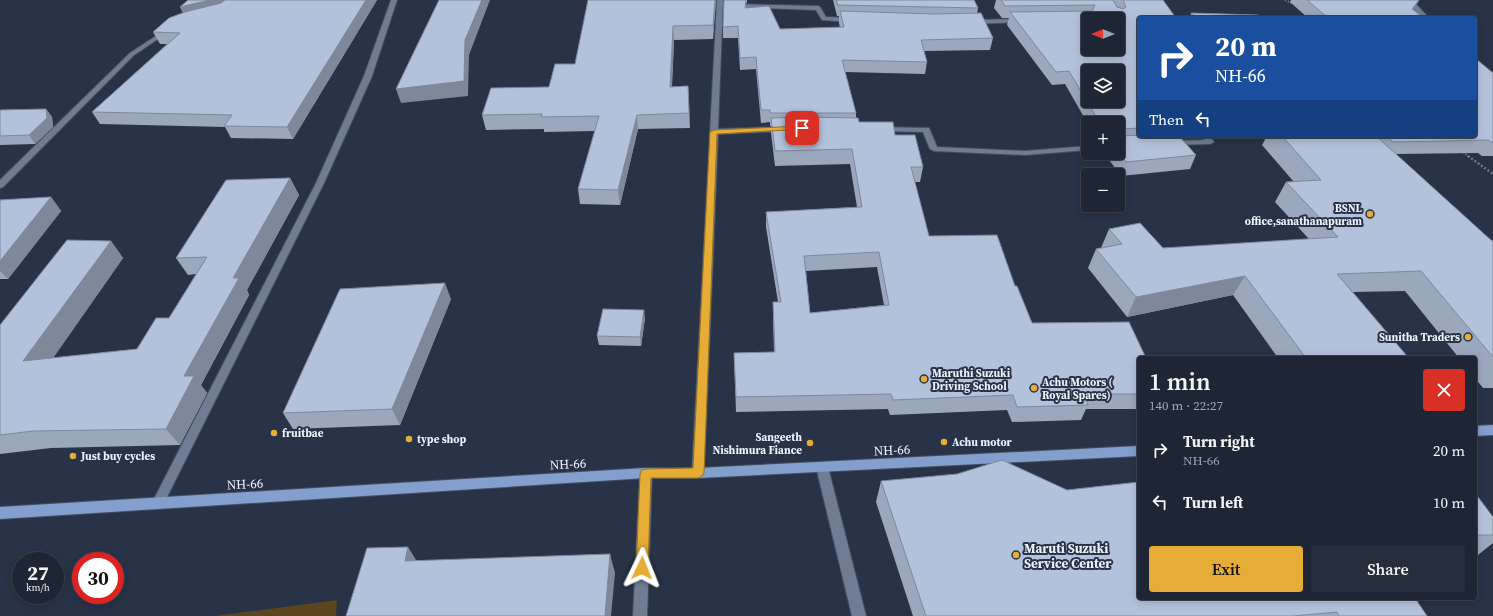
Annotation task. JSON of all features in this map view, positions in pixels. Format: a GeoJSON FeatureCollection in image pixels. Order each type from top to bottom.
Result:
{"type":"FeatureCollection","features":[{"type":"Feature","properties":{"kind":"main road"},"geometry":{"type":"LineString","coordinates":[[1477,431],[1493,430]]}},
{"type":"Feature","properties":{"kind":"main road","name":"NH-66"},"geometry":{"type":"LineString","coordinates":[[0,513],[646,474],[698,473],[1137,451]]}},
{"type":"Feature","properties":{"kind":"street"},"geometry":{"type":"LineString","coordinates":[[158,503],[320,183],[368,76],[394,0]]}},
{"type":"Feature","properties":{"kind":"street"},"geometry":{"type":"LineString","coordinates":[[1408,0],[1424,16]]}},
{"type":"Feature","properties":{"kind":"street"},"geometry":{"type":"LineString","coordinates":[[698,473],[719,3],[818,8],[824,19],[855,20]]}},
{"type":"Feature","properties":{"kind":"street"},"geometry":{"type":"LineString","coordinates":[[963,22],[1026,21]]}},
{"type":"Feature","properties":{"kind":"street"},"geometry":{"type":"LineString","coordinates":[[0,185],[132,54],[172,27]]}},
{"type":"Feature","properties":{"kind":"street"},"geometry":{"type":"LineString","coordinates":[[714,132],[794,128]]}},
{"type":"Feature","properties":{"kind":"street"},"geometry":{"type":"LineString","coordinates":[[872,129],[926,130],[934,149],[1025,153],[1081,149]]}},
{"type":"Feature","properties":{"kind":"street"},"geometry":{"type":"LineString","coordinates":[[1162,143],[1210,142],[1207,138]]}},
{"type":"Feature","properties":{"kind":"street"},"geometry":{"type":"LineString","coordinates":[[822,467],[859,616]]}},
{"type":"Feature","properties":{"kind":"street"},"geometry":{"type":"LineString","coordinates":[[640,616],[646,474]]}},
{"type":"Feature","properties":{"kind":"path"},"geometry":{"type":"LineString","coordinates":[[1285,0],[1297,5]]}},
{"type":"Feature","properties":{"kind":"path"},"geometry":{"type":"LineString","coordinates":[[1460,150],[1493,174]]}},
{"type":"Feature","properties":{"kind":"shaded area"},"geometry":{"type":"Polygon","coordinates":[[[337,600],[336,616],[215,616],[337,600]]]}},
{"type":"Feature","properties":{"kind":"building"},"geometry":{"type":"Polygon","coordinates":[[[188,0],[210,0],[180,7],[188,0]]]}},
{"type":"Feature","properties":{"kind":"building"},"geometry":{"type":"Polygon","coordinates":[[[225,0],[366,0],[287,127],[224,126],[232,115],[92,112],[180,33],[153,32],[169,18],[185,12],[221,3],[225,0]]]}},
{"type":"Feature","properties":{"kind":"building"},"geometry":{"type":"Polygon","coordinates":[[[439,0],[482,0],[465,40],[464,81],[396,89],[439,0]]]}},
{"type":"Feature","properties":{"kind":"building"},"geometry":{"type":"Polygon","coordinates":[[[588,0],[715,0],[713,25],[673,26],[670,87],[688,86],[689,113],[637,115],[618,190],[578,189],[599,116],[541,117],[542,114],[482,115],[491,88],[549,87],[555,64],[575,64],[588,0]]]}},
{"type":"Feature","properties":{"kind":"building"},"geometry":{"type":"Polygon","coordinates":[[[724,0],[746,0],[745,8],[769,6],[780,29],[844,27],[840,11],[934,14],[981,13],[993,38],[921,40],[927,62],[842,60],[856,113],[770,113],[770,110],[761,110],[756,57],[740,58],[738,26],[723,27],[724,0]]]}},
{"type":"Feature","properties":{"kind":"building"},"geometry":{"type":"Polygon","coordinates":[[[836,0],[974,0],[978,8],[838,5],[836,0]]]}},
{"type":"Feature","properties":{"kind":"building"},"geometry":{"type":"Polygon","coordinates":[[[1001,0],[1113,0],[1117,7],[1123,9],[1126,7],[1123,0],[1163,0],[1175,16],[1137,16],[1137,128],[1125,129],[1125,116],[1096,116],[1091,108],[1125,108],[1125,64],[1081,64],[1081,91],[1069,71],[1056,72],[1010,12],[1092,11],[1095,5],[1005,6],[1001,0]]]}},
{"type":"Feature","properties":{"kind":"building"},"geometry":{"type":"Polygon","coordinates":[[[1307,0],[1419,0],[1412,9],[1421,16],[1326,16],[1307,0]]]}},
{"type":"Feature","properties":{"kind":"building"},"geometry":{"type":"Polygon","coordinates":[[[1191,13],[1259,16],[1195,16],[1191,13]]]}},
{"type":"Feature","properties":{"kind":"building"},"geometry":{"type":"Polygon","coordinates":[[[1477,60],[1493,73],[1493,143],[1488,140],[1393,142],[1388,138],[1477,138],[1477,60]]]}},
{"type":"Feature","properties":{"kind":"building"},"geometry":{"type":"Polygon","coordinates":[[[46,109],[47,118],[29,135],[0,136],[0,110],[46,109]]]}},
{"type":"Feature","properties":{"kind":"building"},"geometry":{"type":"Polygon","coordinates":[[[771,118],[858,118],[859,122],[893,122],[895,135],[915,135],[923,167],[911,167],[929,236],[997,235],[1015,286],[1017,286],[1032,323],[1129,322],[1145,356],[1137,356],[1137,394],[1084,394],[1088,405],[1017,407],[1013,395],[893,400],[891,394],[736,397],[734,353],[775,352],[773,302],[781,302],[766,212],[862,207],[852,149],[775,151],[771,118]],[[879,252],[804,256],[810,313],[889,305],[879,252]]]}},
{"type":"Feature","properties":{"kind":"building"},"geometry":{"type":"Polygon","coordinates":[[[1137,135],[1137,138],[1181,138],[1196,155],[1126,162],[1125,160],[1125,136],[1137,135]]]}},
{"type":"Feature","properties":{"kind":"building"},"geometry":{"type":"Polygon","coordinates":[[[1284,138],[1378,138],[1493,242],[1493,357],[1421,271],[1337,274],[1407,356],[1305,356],[1245,276],[1136,297],[1096,249],[1122,244],[1109,229],[1140,223],[1163,248],[1338,237],[1286,182],[1321,180],[1284,138]]]}},
{"type":"Feature","properties":{"kind":"building"},"geometry":{"type":"Polygon","coordinates":[[[290,178],[233,278],[239,278],[184,376],[194,376],[166,429],[33,431],[0,435],[0,325],[67,240],[111,241],[23,361],[137,349],[156,318],[169,318],[207,257],[176,258],[226,180],[290,178]]]}},
{"type":"Feature","properties":{"kind":"building"},"geometry":{"type":"Polygon","coordinates":[[[51,197],[0,261],[0,200],[51,197]]]}},
{"type":"Feature","properties":{"kind":"building"},"geometry":{"type":"Polygon","coordinates":[[[445,283],[392,409],[283,413],[340,289],[445,283]]]}},
{"type":"Feature","properties":{"kind":"building"},"geometry":{"type":"Polygon","coordinates":[[[603,309],[644,310],[640,337],[597,336],[603,309]]]}},
{"type":"Feature","properties":{"kind":"building","name":"Maruti Suzuki Service Center"},"geometry":{"type":"Polygon","coordinates":[[[1002,460],[1067,490],[1137,482],[1137,600],[1416,600],[1427,616],[1339,616],[1337,612],[1293,616],[926,616],[881,481],[957,474],[1002,460]]]}},
{"type":"Feature","properties":{"kind":"building"},"geometry":{"type":"Polygon","coordinates":[[[1477,496],[1493,517],[1493,535],[1477,535],[1477,496]]]}},
{"type":"Feature","properties":{"kind":"building"},"geometry":{"type":"Polygon","coordinates":[[[408,547],[405,561],[610,554],[605,616],[346,616],[367,548],[408,547]]]}},
{"type":"Feature","properties":{"kind":"place","name":"BSNL office,sanathanapuram"},"geometry":{"type":"Point","coordinates":[1370,214]}},
{"type":"Feature","properties":{"kind":"place","name":"Sunitha Traders"},"geometry":{"type":"Point","coordinates":[1468,337]}},
{"type":"Feature","properties":{"kind":"place","name":"Maruthi Suzuki Driving School"},"geometry":{"type":"Point","coordinates":[924,379]}},
{"type":"Feature","properties":{"kind":"place","name":"Achu Motors ( Royal Spares)"},"geometry":{"type":"Point","coordinates":[1034,388]}},
{"type":"Feature","properties":{"kind":"place","name":"fruitbae"},"geometry":{"type":"Point","coordinates":[274,433]}},
{"type":"Feature","properties":{"kind":"place","name":"type shop"},"geometry":{"type":"Point","coordinates":[409,439]}},
{"type":"Feature","properties":{"kind":"place","name":"Achu motor"},"geometry":{"type":"Point","coordinates":[944,442]}},
{"type":"Feature","properties":{"kind":"place","name":"Sangeeth Nishimura Fiance"},"geometry":{"type":"Point","coordinates":[810,443]}},
{"type":"Feature","properties":{"kind":"place","name":"Just buy cycles"},"geometry":{"type":"Point","coordinates":[73,456]}},
{"type":"Feature","properties":{"kind":"place","name":"Maruti Suzuki Service Center"},"geometry":{"type":"Point","coordinates":[1016,555]}},
{"type":"Feature","properties":{"kind":"route"},"geometry":{"type":"LineString","coordinates":[[642,568],[646,474],[698,473],[714,132],[802,128]]}}]}
